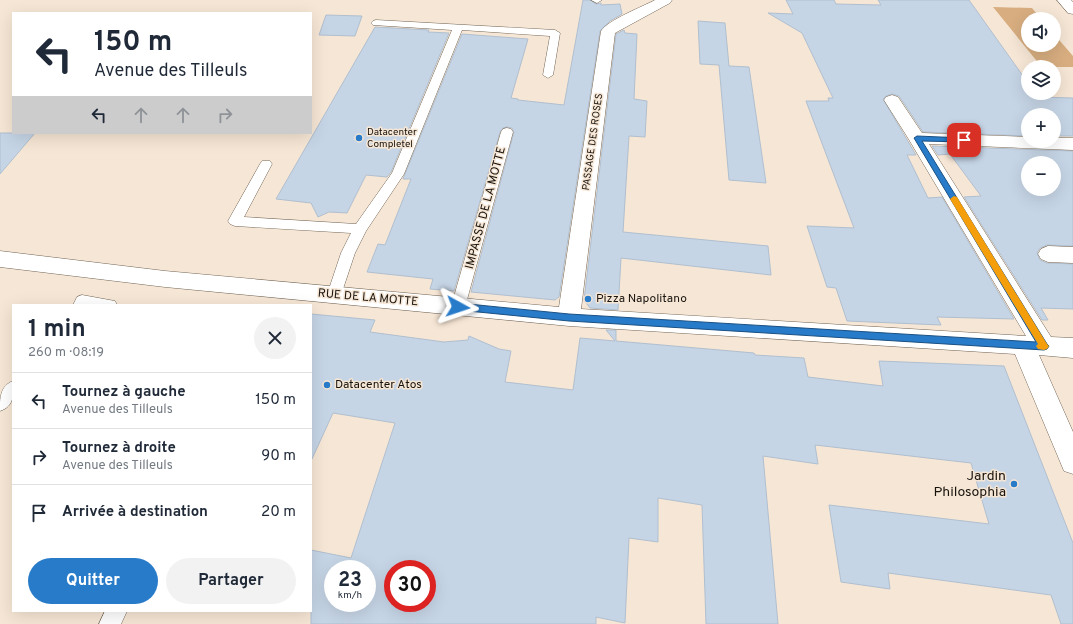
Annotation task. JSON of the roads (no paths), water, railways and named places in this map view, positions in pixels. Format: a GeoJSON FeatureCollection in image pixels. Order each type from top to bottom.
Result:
{"type":"FeatureCollection","features":[{"type":"Feature","properties":{"kind":"street","name":"PASSAGE DES ROSES"},"geometry":{"type":"LineString","coordinates":[[569,317],[608,31],[663,0]]}},
{"type":"Feature","properties":{"kind":"street"},"geometry":{"type":"LineString","coordinates":[[1064,0],[1073,10]]}},
{"type":"Feature","properties":{"kind":"street"},"geometry":{"type":"LineString","coordinates":[[892,100],[917,138],[1034,346],[1073,462]]}},
{"type":"Feature","properties":{"kind":"street"},"geometry":{"type":"LineString","coordinates":[[917,138],[1073,144]]}},
{"type":"Feature","properties":{"kind":"street"},"geometry":{"type":"LineString","coordinates":[[1048,254],[1073,255]]}},
{"type":"Feature","properties":{"kind":"street","name":"RUE DE LA MOTTE"},"geometry":{"type":"LineString","coordinates":[[0,259],[165,279],[569,317],[1073,348]]}},
{"type":"Feature","properties":{"kind":"lane"},"geometry":{"type":"LineString","coordinates":[[376,23],[555,33],[548,75]]}},
{"type":"Feature","properties":{"kind":"lane"},"geometry":{"type":"LineString","coordinates":[[334,295],[348,253],[360,229],[398,174],[458,27]]}},
{"type":"Feature","properties":{"kind":"lane","name":"IMPASSE DE LA MOTTE"},"geometry":{"type":"LineString","coordinates":[[458,307],[507,132]]}},
{"type":"Feature","properties":{"kind":"lane"},"geometry":{"type":"LineString","coordinates":[[266,164],[235,221],[360,229]]}},
{"type":"Feature","properties":{"kind":"lane"},"geometry":{"type":"LineString","coordinates":[[80,304],[82,301],[103,304]]}},
{"type":"Feature","properties":{"kind":"lane"},"geometry":{"type":"LineString","coordinates":[[109,624],[116,612]]}},
{"type":"Feature","properties":{"kind":"place","name":"Datacenter Completel"},"geometry":{"type":"Point","coordinates":[359,138]}},
{"type":"Feature","properties":{"kind":"place","name":"Pizza Napolitano"},"geometry":{"type":"Point","coordinates":[588,299]}},
{"type":"Feature","properties":{"kind":"place","name":"Datacenter Atos"},"geometry":{"type":"Point","coordinates":[327,385]}},
{"type":"Feature","properties":{"kind":"place","name":"Jardin Philosophia"},"geometry":{"type":"Point","coordinates":[1014,484]}}]}
